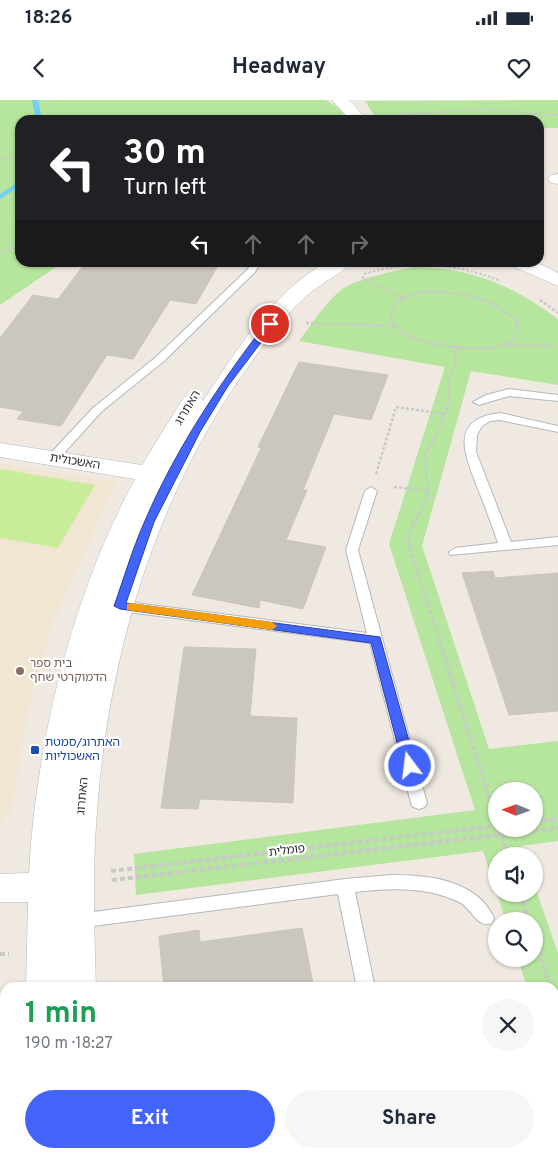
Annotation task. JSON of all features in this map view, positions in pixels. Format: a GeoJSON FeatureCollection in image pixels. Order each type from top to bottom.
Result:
{"type":"FeatureCollection","features":[{"type":"Feature","properties":{"kind":"street"},"geometry":{"type":"LineString","coordinates":[[340,100],[355,115]]}},
{"type":"Feature","properties":{"kind":"street"},"geometry":{"type":"LineString","coordinates":[[544,261],[558,268]]}},
{"type":"Feature","properties":{"kind":"street","name":"האתרוג"},"geometry":{"type":"LineString","coordinates":[[44,982],[48,847],[56,777],[83,649],[98,600],[120,541],[150,474],[200,389],[229,348],[300,267]]}},
{"type":"Feature","properties":{"kind":"street"},"geometry":{"type":"LineString","coordinates":[[531,267],[558,280]]}},
{"type":"Feature","properties":{"kind":"street","name":"האתרוג"},"geometry":{"type":"LineString","coordinates":[[78,982],[78,880],[82,799],[92,721],[107,650],[149,522],[195,432],[224,385],[270,324],[305,285],[351,269]]}},
{"type":"Feature","properties":{"kind":"street","name":"האשכולית"},"geometry":{"type":"LineString","coordinates":[[0,450],[150,474]]}},
{"type":"Feature","properties":{"kind":"street"},"geometry":{"type":"LineString","coordinates":[[0,888],[46,887]]}},
{"type":"Feature","properties":{"kind":"lane"},"geometry":{"type":"LineString","coordinates":[[52,459],[97,410],[160,359],[254,267]]}},
{"type":"Feature","properties":{"kind":"lane"},"geometry":{"type":"LineString","coordinates":[[479,402],[501,392],[558,398]]}},
{"type":"Feature","properties":{"kind":"lane"},"geometry":{"type":"LineString","coordinates":[[506,546],[470,452],[469,438],[472,427],[480,420],[491,416],[558,429]]}},
{"type":"Feature","properties":{"kind":"lane"},"geometry":{"type":"LineString","coordinates":[[372,488],[352,550],[419,803]]}},
{"type":"Feature","properties":{"kind":"lane"},"geometry":{"type":"LineString","coordinates":[[455,552],[558,540]]}},
{"type":"Feature","properties":{"kind":"lane"},"geometry":{"type":"LineString","coordinates":[[120,606],[376,640]]}},
{"type":"Feature","properties":{"kind":"lane"},"geometry":{"type":"LineString","coordinates":[[78,921],[346,886],[405,881],[439,886],[470,899],[486,918]]}},
{"type":"Feature","properties":{"kind":"lane"},"geometry":{"type":"LineString","coordinates":[[346,886],[365,982]]}},
{"type":"Feature","properties":{"kind":"path"},"geometry":{"type":"LineString","coordinates":[[409,115],[484,109],[558,116]]}},
{"type":"Feature","properties":{"kind":"path"},"geometry":{"type":"LineString","coordinates":[[0,160],[15,158]]}},
{"type":"Feature","properties":{"kind":"path"},"geometry":{"type":"LineString","coordinates":[[0,253],[15,248]]}},
{"type":"Feature","properties":{"kind":"path"},"geometry":{"type":"LineString","coordinates":[[351,269],[368,267]]}},
{"type":"Feature","properties":{"kind":"path"},"geometry":{"type":"LineString","coordinates":[[461,267],[503,282]]}},
{"type":"Feature","properties":{"kind":"path"},"geometry":{"type":"LineString","coordinates":[[351,269],[404,298]]}},
{"type":"Feature","properties":{"kind":"path"},"geometry":{"type":"LineString","coordinates":[[500,345],[511,341],[518,332],[517,321],[497,305],[455,293],[429,291],[411,294],[392,307],[390,319],[395,326],[406,334],[427,342],[456,346],[558,346]]}},
{"type":"Feature","properties":{"kind":"path"},"geometry":{"type":"LineString","coordinates":[[532,295],[558,313]]}},
{"type":"Feature","properties":{"kind":"path"},"geometry":{"type":"LineString","coordinates":[[270,324],[295,322],[395,326]]}},
{"type":"Feature","properties":{"kind":"path"},"geometry":{"type":"LineString","coordinates":[[456,346],[455,365],[449,377],[448,405],[439,431],[425,455],[428,498],[411,528],[408,542],[488,794]]}},
{"type":"Feature","properties":{"kind":"path"},"geometry":{"type":"LineString","coordinates":[[428,491],[372,488],[396,407],[445,414]]}},
{"type":"Feature","properties":{"kind":"path"},"geometry":{"type":"LineString","coordinates":[[543,820],[558,818]]}},
{"type":"Feature","properties":{"kind":"path","name":"פומלית"},"geometry":{"type":"LineString","coordinates":[[78,880],[488,827]]}},
{"type":"Feature","properties":{"kind":"path"},"geometry":{"type":"LineString","coordinates":[[543,830],[558,828]]}},
{"type":"Feature","properties":{"kind":"path"},"geometry":{"type":"LineString","coordinates":[[78,880],[488,836]]}},
{"type":"Feature","properties":{"kind":"path"},"geometry":{"type":"LineString","coordinates":[[543,965],[548,982]]}},
{"type":"Feature","properties":{"kind":"shaded area","name":"בית ספר הדמוקרטי שחף"},"geometry":{"type":"Polygon","coordinates":[[[0,463],[116,482],[51,627],[27,714],[11,811],[0,824],[0,463]]]}},
{"type":"Feature","properties":{"kind":"green space"},"geometry":{"type":"Polygon","coordinates":[[[0,100],[326,100],[342,111],[343,115],[15,115],[15,267],[56,267],[0,305],[0,100]]]}},
{"type":"Feature","properties":{"kind":"green space"},"geometry":{"type":"Polygon","coordinates":[[[558,100],[558,128],[544,128],[544,115],[374,115],[365,101],[558,100]]]}},
{"type":"Feature","properties":{"kind":"green space"},"geometry":{"type":"Polygon","coordinates":[[[415,267],[435,268],[473,275],[508,288],[558,319],[558,385],[471,371],[422,546],[489,749],[558,741],[558,841],[521,847],[488,847],[488,866],[483,851],[136,895],[134,854],[475,810],[389,544],[445,367],[299,341],[324,308],[341,290],[356,282],[415,267]]]}},
{"type":"Feature","properties":{"kind":"green space"},"geometry":{"type":"Polygon","coordinates":[[[0,469],[95,485],[58,548],[0,538],[0,469]]]}},
{"type":"Feature","properties":{"kind":"green space"},"geometry":{"type":"Polygon","coordinates":[[[500,902],[540,902],[558,953],[558,982],[525,982],[521,967],[543,967],[543,912],[503,912],[500,902]]]}},
{"type":"Feature","properties":{"kind":"building"},"geometry":{"type":"Polygon","coordinates":[[[82,267],[217,267],[196,304],[170,300],[133,359],[107,355],[61,426],[17,419],[23,411],[0,407],[0,338],[33,295],[58,299],[82,267]]]}},
{"type":"Feature","properties":{"kind":"building"},"geometry":{"type":"Polygon","coordinates":[[[299,362],[388,375],[371,420],[334,414],[303,490],[307,490],[286,540],[326,547],[303,609],[260,600],[259,608],[192,595],[261,448],[258,447],[299,362]]]}},
{"type":"Feature","properties":{"kind":"building"},"geometry":{"type":"Polygon","coordinates":[[[493,571],[495,578],[558,573],[558,711],[509,715],[462,573],[493,571]]]}},
{"type":"Feature","properties":{"kind":"building"},"geometry":{"type":"Polygon","coordinates":[[[184,647],[256,649],[250,716],[297,718],[293,803],[200,799],[198,809],[161,808],[184,647]]]}},
{"type":"Feature","properties":{"kind":"building"},"geometry":{"type":"Polygon","coordinates":[[[302,928],[313,982],[163,982],[159,936],[199,930],[200,942],[302,928]]]}},
{"type":"Feature","properties":{"kind":"waterway"},"geometry":{"type":"LineString","coordinates":[[35,100],[38,115]]}},
{"type":"Feature","properties":{"kind":"waterway"},"geometry":{"type":"LineString","coordinates":[[0,197],[15,186]]}},
{"type":"Feature","properties":{"kind":"slow traffic"},"geometry":{"type":"LineString","coordinates":[[131,607],[272,626]]}},
{"type":"Feature","properties":{"kind":"place","name":"בית ספר הדמוקרטי שחף"},"geometry":{"type":"Point","coordinates":[20,671]}},
{"type":"Feature","properties":{"kind":"place","name":"האתרוג/סמטת האשכוליות"},"geometry":{"type":"Point","coordinates":[35,750]}},
{"type":"Feature","properties":{"kind":"route"},"geometry":{"type":"LineString","coordinates":[[270,324],[224,385],[195,432],[149,522],[120,606],[376,640],[410,766]]}}]}
